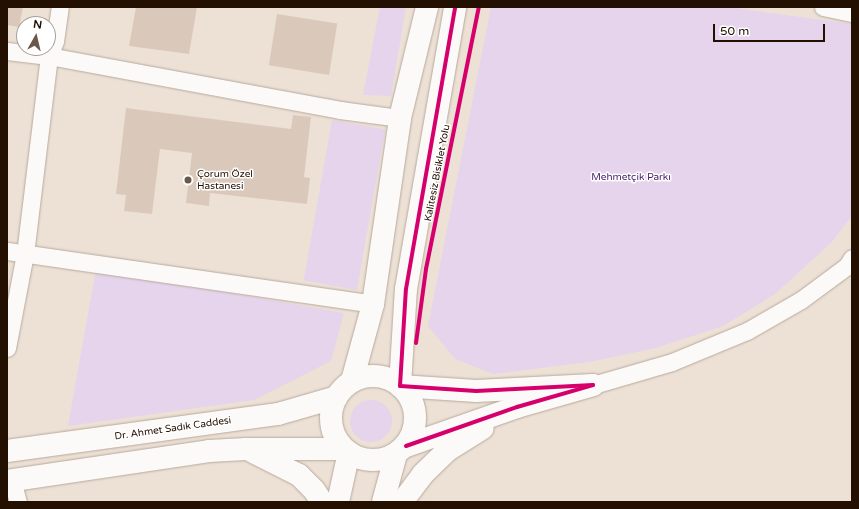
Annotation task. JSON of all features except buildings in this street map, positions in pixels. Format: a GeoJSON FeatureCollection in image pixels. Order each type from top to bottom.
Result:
{"type":"FeatureCollection","features":[{"type":"Feature","properties":{"kind":"street"},"geometry":{"type":"LineString","coordinates":[[56,34],[60,7]]}},
{"type":"Feature","properties":{"kind":"street"},"geometry":{"type":"LineString","coordinates":[[338,502],[346,451],[337,440],[333,430],[331,419],[332,407],[337,397],[352,381],[373,304],[400,118],[427,7]]}},
{"type":"Feature","properties":{"kind":"street"},"geometry":{"type":"LineString","coordinates":[[400,386],[406,289],[454,7]]}},
{"type":"Feature","properties":{"kind":"street"},"geometry":{"type":"LineString","coordinates":[[823,7],[852,13]]}},
{"type":"Feature","properties":{"kind":"street"},"geometry":{"type":"LineString","coordinates":[[7,348],[25,254],[49,56],[340,110],[400,118]]}},
{"type":"Feature","properties":{"kind":"street"},"geometry":{"type":"LineString","coordinates":[[7,251],[373,304]]}},
{"type":"Feature","properties":{"kind":"street"},"geometry":{"type":"LineString","coordinates":[[18,502],[10,480],[209,451],[246,449],[346,451],[367,460],[382,459],[401,450],[517,407],[672,362],[747,331],[801,300],[847,266],[852,258]]}},
{"type":"Feature","properties":{"kind":"street"},"geometry":{"type":"LineString","coordinates":[[352,381],[364,377],[377,376],[390,379],[400,386],[411,398],[416,414],[412,436],[401,450],[383,502]]}},
{"type":"Feature","properties":{"kind":"street"},"geometry":{"type":"LineString","coordinates":[[400,386],[476,391],[593,385]]}},
{"type":"Feature","properties":{"kind":"street","name":"Dr. Ahmet Sadık Caddesi"},"geometry":{"type":"LineString","coordinates":[[7,451],[278,414],[337,397]]}},
{"type":"Feature","properties":{"kind":"street"},"geometry":{"type":"LineString","coordinates":[[402,502],[423,474],[448,450],[517,407]]}},
{"type":"Feature","properties":{"kind":"street"},"geometry":{"type":"LineString","coordinates":[[246,449],[299,475],[314,490],[322,502]]}},
{"type":"Feature","properties":{"kind":"green space"},"geometry":{"type":"Polygon","coordinates":[[[380,7],[406,7],[391,96],[363,95],[380,7]]]}},
{"type":"Feature","properties":{"kind":"green space","name":"Mehmetçik Parkı"},"geometry":{"type":"Polygon","coordinates":[[[491,7],[728,7],[852,24],[852,216],[831,243],[775,294],[723,326],[656,348],[589,362],[493,374],[455,359],[428,326],[491,7]]]}},
{"type":"Feature","properties":{"kind":"green space"},"geometry":{"type":"Polygon","coordinates":[[[332,120],[385,129],[357,290],[304,281],[332,120]]]}},
{"type":"Feature","properties":{"kind":"green space"},"geometry":{"type":"Polygon","coordinates":[[[96,269],[344,313],[331,361],[254,400],[68,426],[96,269]]]}},
{"type":"Feature","properties":{"kind":"green space"},"geometry":{"type":"Polygon","coordinates":[[[367,400],[375,400],[383,403],[389,409],[392,421],[389,433],[383,439],[375,442],[367,442],[359,439],[353,433],[350,425],[350,417],[353,409],[359,403],[367,400]]]}},
{"type":"Feature","properties":{"kind":"cycle path","name":"Kalitesiz Bisiklet Yolu"},"geometry":{"type":"LineString","coordinates":[[406,446],[517,407],[593,385],[476,391],[400,386],[406,289],[455,7]]}},
{"type":"Feature","properties":{"kind":"cycle path","name":"Kalitesiz Bisiklet Yolu"},"geometry":{"type":"LineString","coordinates":[[416,343],[426,269],[479,7]]}},
{"type":"Feature","properties":{"kind":"place","name":"Çorum Özel Hastanesi"},"geometry":{"type":"Point","coordinates":[188,180]}}]}
